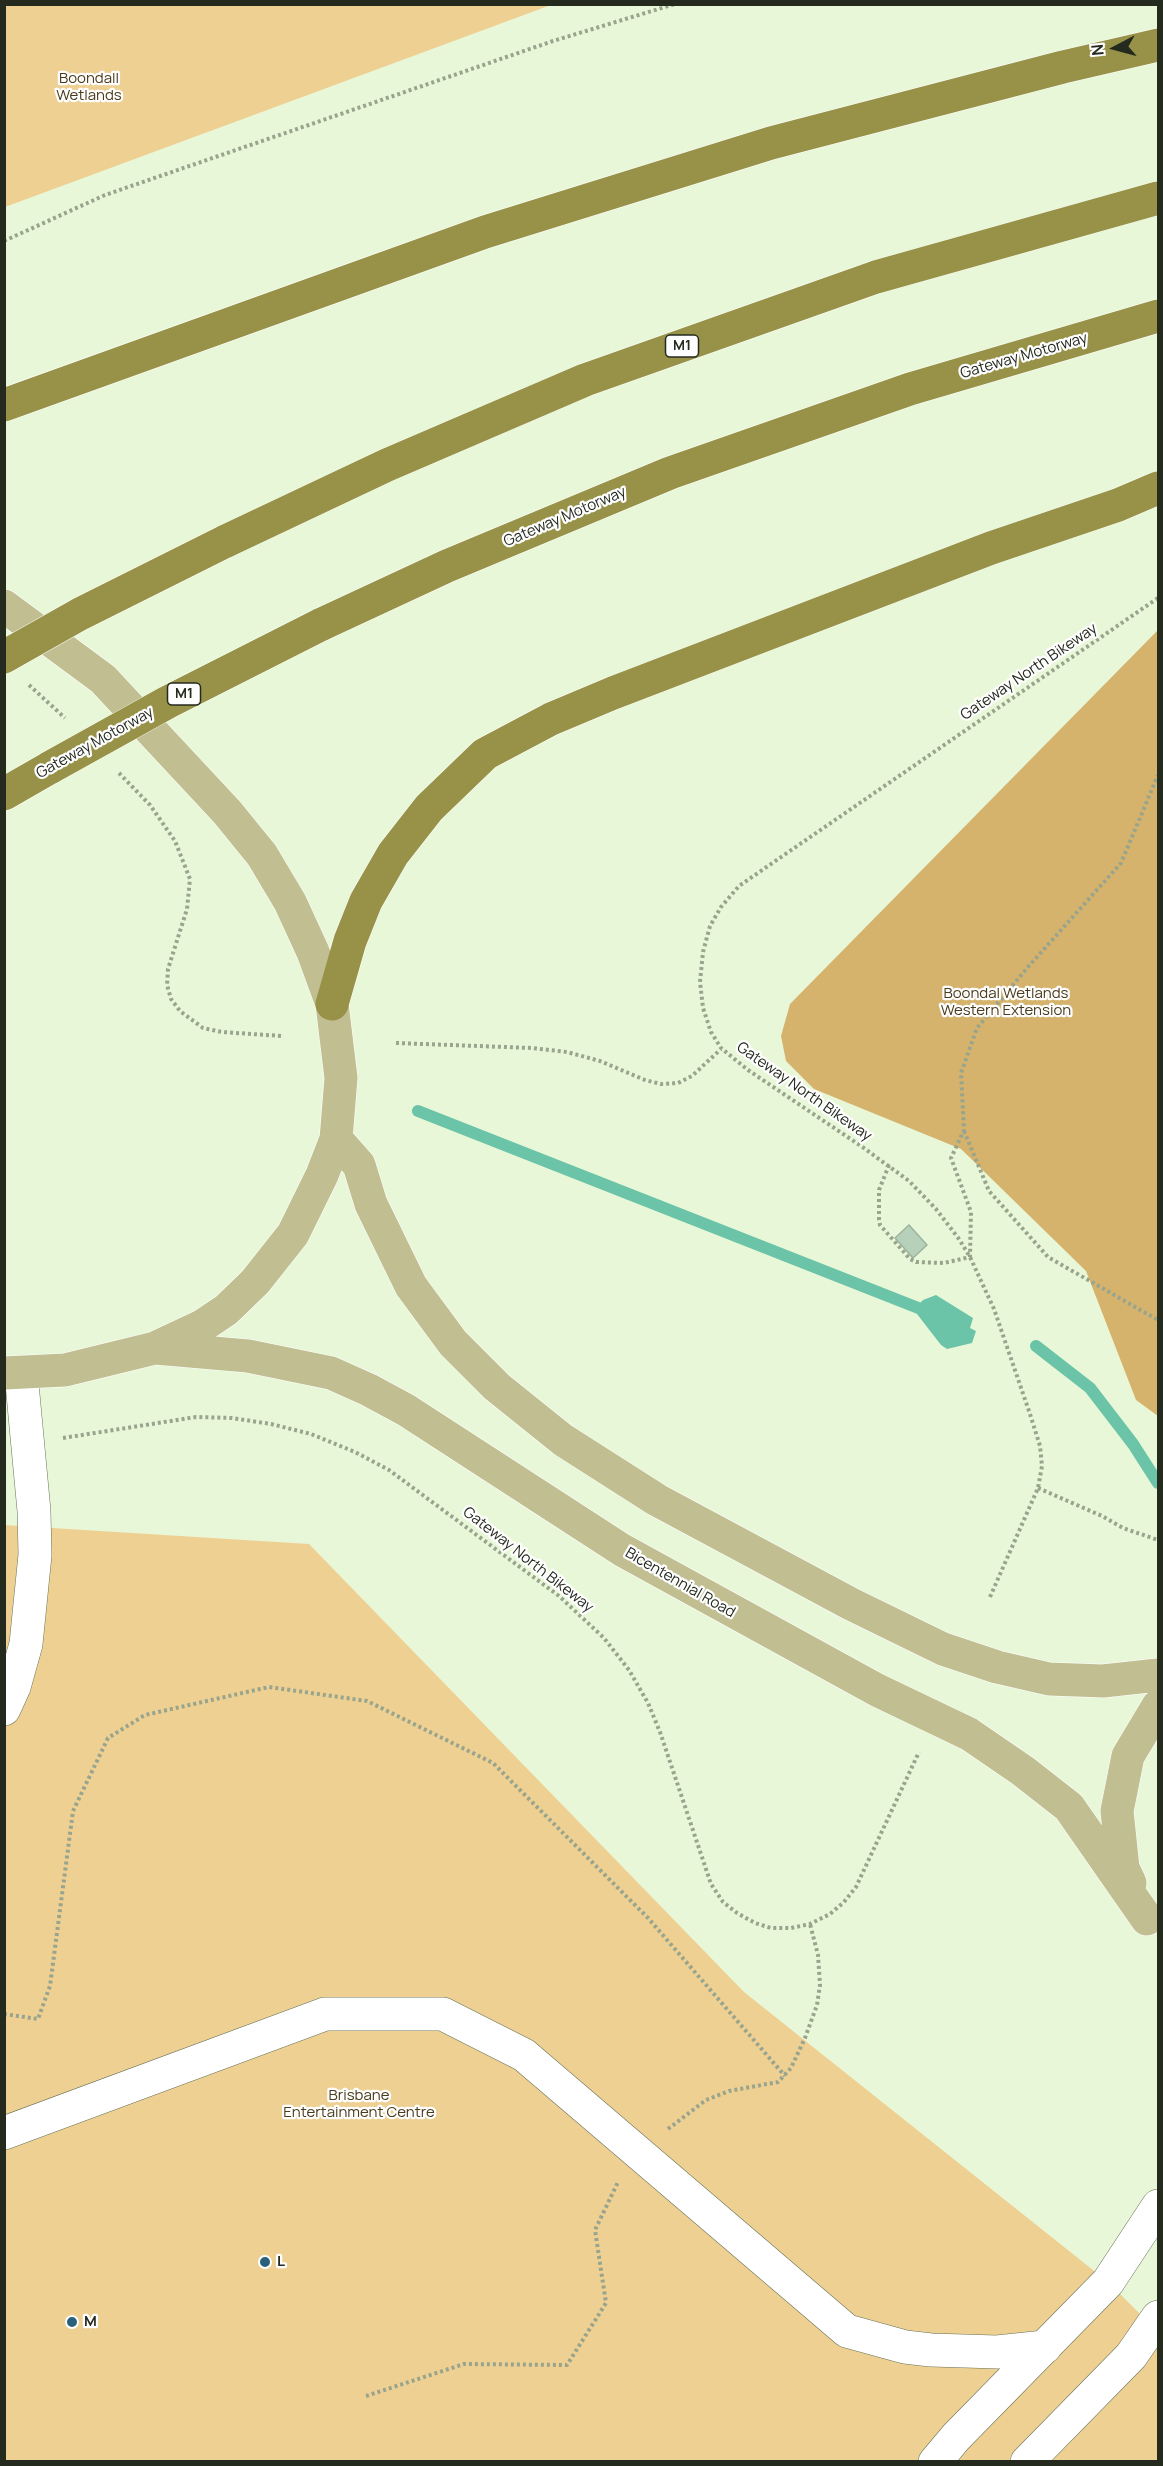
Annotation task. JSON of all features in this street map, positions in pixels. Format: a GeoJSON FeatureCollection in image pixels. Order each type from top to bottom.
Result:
{"type":"FeatureCollection","features":[{"type":"Feature","properties":{"kind":"highway"},"geometry":{"type":"LineString","coordinates":[[4,405],[507,225],[771,143],[1063,67],[1158,45]]}},
{"type":"Feature","properties":{"kind":"highway","name":"M1"},"geometry":{"type":"LineString","coordinates":[[4,657],[80,614],[224,542],[387,465],[585,380],[876,277],[1158,198]]}},
{"type":"Feature","properties":{"kind":"highway","name":"Gateway Motorway"},"geometry":{"type":"LineString","coordinates":[[4,794],[168,702],[320,626],[447,566],[670,473],[910,389],[1158,316]]}},
{"type":"Feature","properties":{"kind":"highway"},"geometry":{"type":"LineString","coordinates":[[332,1004],[350,941],[366,901],[393,854],[429,808],[485,754],[551,719],[613,693],[991,548],[1158,488]]}},
{"type":"Feature","properties":{"kind":"main road"},"geometry":{"type":"LineString","coordinates":[[4,606],[104,679],[234,821],[262,855],[290,902],[313,952],[332,1004],[341,1078],[336,1139],[322,1175],[293,1234],[255,1282],[226,1310],[202,1326],[155,1348],[65,1370],[13,1373]]}},
{"type":"Feature","properties":{"kind":"main road"},"geometry":{"type":"LineString","coordinates":[[336,1139],[359,1165],[371,1204],[411,1286],[453,1343],[497,1387],[563,1440],[657,1500],[851,1604],[943,1649],[997,1668],[1049,1679],[1103,1682],[1158,1675]]}},
{"type":"Feature","properties":{"kind":"main road","name":"Bicentennial Road"},"geometry":{"type":"LineString","coordinates":[[155,1348],[258,1358],[331,1373],[369,1390],[406,1410],[622,1550],[877,1690],[969,1734],[1023,1771],[1069,1808],[1153,1927]]}},
{"type":"Feature","properties":{"kind":"main road","name":"Bicentennial Road"},"geometry":{"type":"LineString","coordinates":[[1153,1927],[1123,1868],[1117,1811],[1128,1756],[1158,1706]]}},
{"type":"Feature","properties":{"kind":"street"},"geometry":{"type":"LineString","coordinates":[[4,1709],[14,1687],[26,1644],[35,1555],[34,1511],[27,1442],[13,1373]]}},
{"type":"Feature","properties":{"kind":"street"},"geometry":{"type":"LineString","coordinates":[[8,2130],[325,2014],[443,2014],[524,2055],[847,2331],[906,2347],[930,2350],[997,2352],[1045,2347]]}},
{"type":"Feature","properties":{"kind":"street"},"geometry":{"type":"LineString","coordinates":[[935,2462],[956,2437],[1108,2282],[1158,2206]]}},
{"type":"Feature","properties":{"kind":"street"},"geometry":{"type":"LineString","coordinates":[[1027,2462],[1131,2356],[1158,2317]]}},
{"type":"Feature","properties":{"kind":"path"},"geometry":{"type":"LineString","coordinates":[[4,241],[105,195],[542,45],[675,4]]}},
{"type":"Feature","properties":{"kind":"path","name":"Gateway North Bikeway"},"geometry":{"type":"LineString","coordinates":[[990,1597],[1038,1488],[1042,1466],[1040,1446],[994,1309],[970,1257],[936,1209],[909,1180],[748,1070],[722,1048],[711,1032],[703,1008],[700,981],[703,952],[710,926],[721,907],[739,886],[1158,598]]}},
{"type":"Feature","properties":{"kind":"path"},"geometry":{"type":"LineString","coordinates":[[27,683],[67,720]]}},
{"type":"Feature","properties":{"kind":"path"},"geometry":{"type":"LineString","coordinates":[[117,771],[150,805],[175,841],[190,879],[187,909],[168,969],[167,985],[171,999],[180,1011],[203,1028],[222,1032],[282,1036]]}},
{"type":"Feature","properties":{"kind":"path"},"geometry":{"type":"LineString","coordinates":[[1158,775],[1121,863],[977,1028],[961,1073],[964,1131],[988,1191],[1048,1257],[1158,1320]]}},
{"type":"Feature","properties":{"kind":"path"},"geometry":{"type":"LineString","coordinates":[[396,1043],[532,1048],[567,1052],[600,1061],[645,1080],[661,1084],[678,1083],[692,1076],[722,1048]]}},
{"type":"Feature","properties":{"kind":"path"},"geometry":{"type":"LineString","coordinates":[[889,1165],[879,1190],[880,1225],[910,1259],[916,1262],[944,1263],[970,1257],[971,1212],[951,1158],[964,1131]]}},
{"type":"Feature","properties":{"kind":"path","name":"Gateway North Bikeway"},"geometry":{"type":"LineString","coordinates":[[27,1442],[80,1437],[186,1418],[232,1418],[271,1424],[311,1434],[355,1452],[389,1470],[559,1596],[597,1630],[623,1662],[648,1703],[660,1732],[711,1884],[723,1902],[755,1923],[771,1928],[791,1928],[810,1924],[830,1914],[844,1902],[856,1887],[920,1751]]}},
{"type":"Feature","properties":{"kind":"path"},"geometry":{"type":"LineString","coordinates":[[1038,1488],[1102,1515],[1123,1528],[1158,1540]]}},
{"type":"Feature","properties":{"kind":"path"},"geometry":{"type":"LineString","coordinates":[[4,2014],[38,2019],[50,1986],[73,1811],[108,1738],[146,1715],[269,1687],[368,1701],[493,1763],[648,1918],[785,2076]]}},
{"type":"Feature","properties":{"kind":"path"},"geometry":{"type":"LineString","coordinates":[[666,2131],[706,2100],[719,2094],[768,2085],[785,2076],[805,2038],[817,2005],[820,1972],[810,1924]]}},
{"type":"Feature","properties":{"kind":"path"},"geometry":{"type":"LineString","coordinates":[[366,2396],[464,2364],[567,2366],[606,2303],[595,2230],[621,2175]]}},
{"type":"Feature","properties":{"kind":"green space","name":"Boondall Wetlands"},"geometry":{"type":"Polygon","coordinates":[[[5,4],[551,4],[551,5],[5,207],[5,4]]]}},
{"type":"Feature","properties":{"kind":"green space","name":"Boondal Wetlands Western Extension"},"geometry":{"type":"Polygon","coordinates":[[[1158,630],[1158,1416],[1136,1400],[1086,1271],[961,1149],[814,1089],[786,1061],[781,1036],[790,1004],[1158,630]]]}},
{"type":"Feature","properties":{"kind":"green space","name":"Brisbane Entertainment Centre"},"geometry":{"type":"Polygon","coordinates":[[[4,1525],[309,1544],[744,1992],[1108,2282],[1158,2332],[1158,2461],[5,2461],[4,1525]]]}},
{"type":"Feature","properties":{"kind":"shaded area"},"geometry":{"type":"Polygon","coordinates":[[[936,1295],[973,1318],[970,1328],[976,1331],[972,1343],[947,1349],[941,1345],[917,1314],[917,1306],[923,1300],[936,1295]]]}},
{"type":"Feature","properties":{"kind":"building"},"geometry":{"type":"Polygon","coordinates":[[[909,1225],[927,1245],[913,1258],[895,1238],[909,1225]]]}},
{"type":"Feature","properties":{"kind":"waterway"},"geometry":{"type":"LineString","coordinates":[[418,1111],[931,1313]]}},
{"type":"Feature","properties":{"kind":"waterway"},"geometry":{"type":"LineString","coordinates":[[1036,1346],[1090,1388],[1133,1444],[1158,1483]]}},
{"type":"Feature","properties":{"kind":"place","name":"L"},"geometry":{"type":"Point","coordinates":[265,2262]}},
{"type":"Feature","properties":{"kind":"place","name":"M"},"geometry":{"type":"Point","coordinates":[72,2322]}}]}
